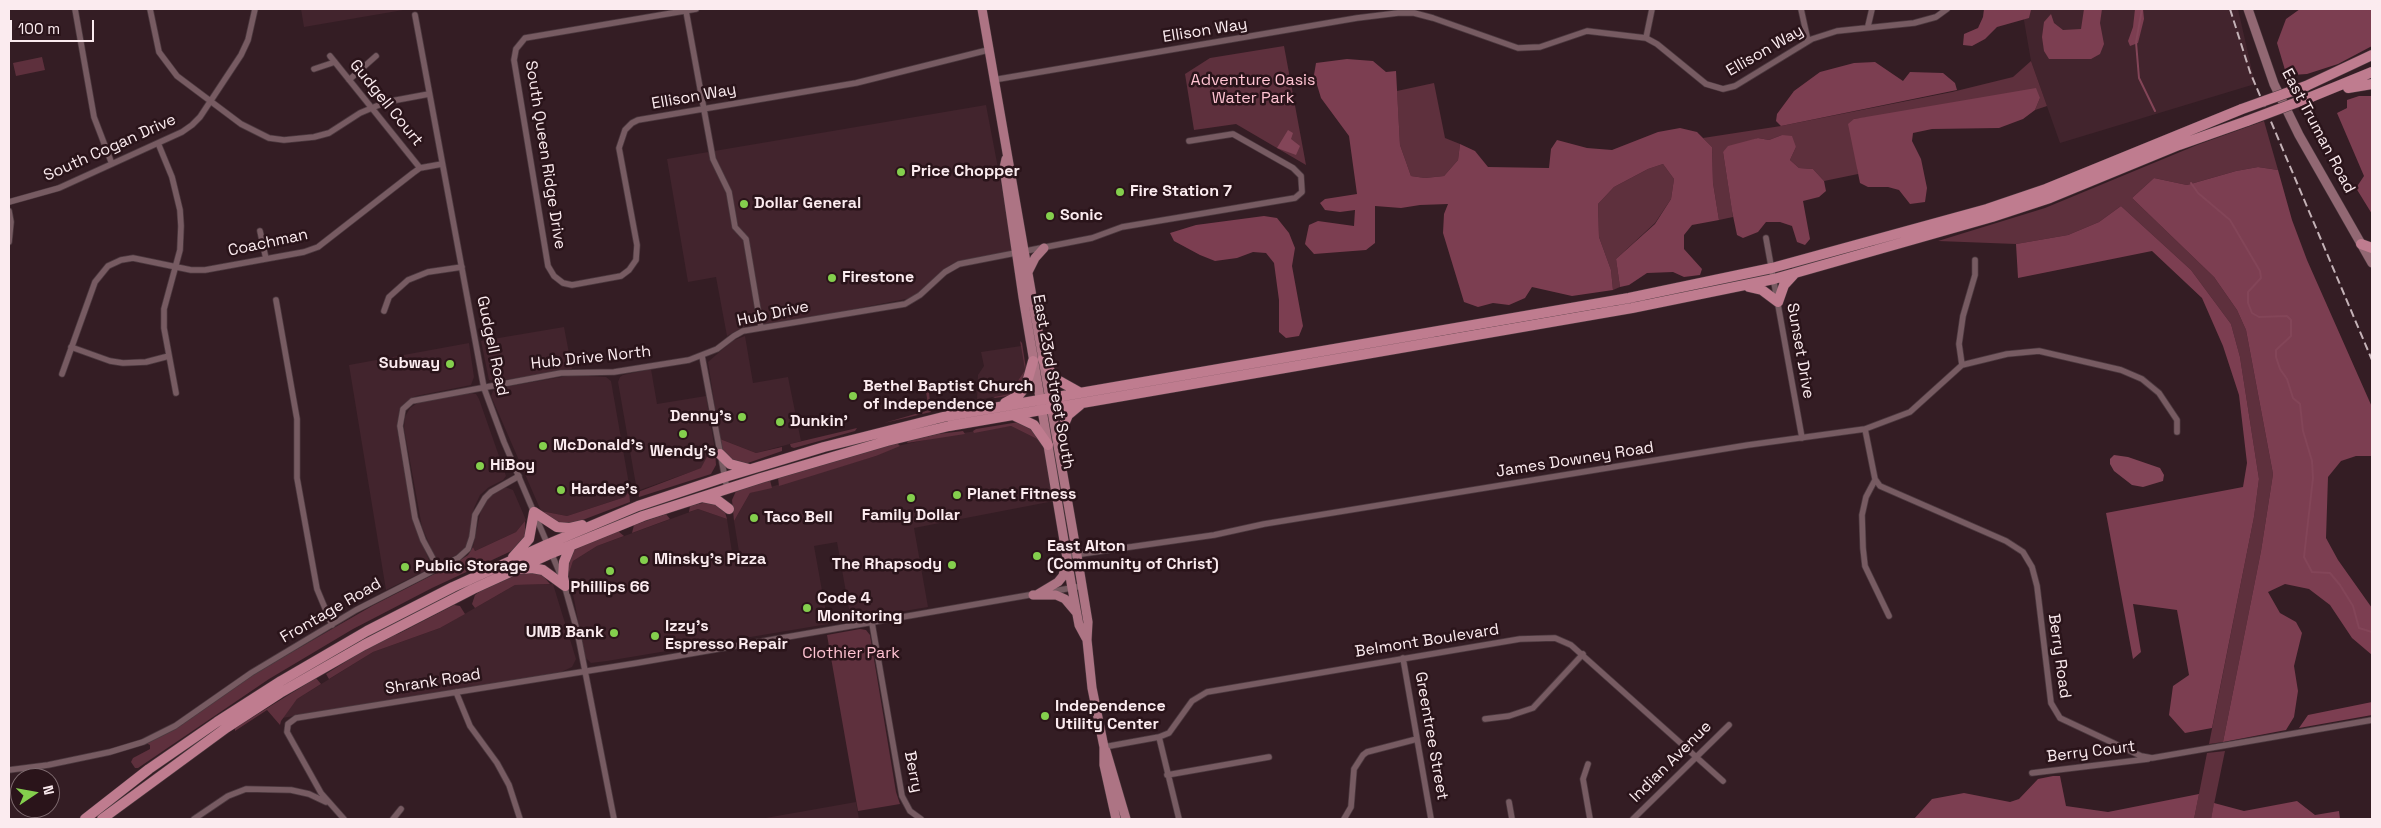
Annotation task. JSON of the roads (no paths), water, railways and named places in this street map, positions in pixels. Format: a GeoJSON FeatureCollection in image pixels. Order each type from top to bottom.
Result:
{"type":"FeatureCollection","features":[{"type":"Feature","properties":{"kind":"highway"},"geometry":{"type":"LineString","coordinates":[[2306,86],[2372,55]]}},
{"type":"Feature","properties":{"kind":"highway"},"geometry":{"type":"LineString","coordinates":[[550,548],[571,545],[643,516],[887,441],[949,426],[1012,415],[1079,392],[1620,299],[1772,268],[1987,209],[2046,190],[2242,109],[2372,61]]}},
{"type":"Feature","properties":{"kind":"highway"},"geometry":{"type":"LineString","coordinates":[[505,569],[525,545],[531,533],[534,512],[552,525],[564,528],[614,516],[750,469],[901,426],[996,408],[1085,402],[1632,308],[1745,286],[1992,217],[2050,198],[2179,145],[2311,97],[2372,72]]}},
{"type":"Feature","properties":{"kind":"highway"},"geometry":{"type":"LineString","coordinates":[[2311,97],[2358,85],[2372,84]]}},
{"type":"Feature","properties":{"kind":"highway"},"geometry":{"type":"LineString","coordinates":[[2361,244],[2372,248]]}},
{"type":"Feature","properties":{"kind":"highway"},"geometry":{"type":"LineString","coordinates":[[1745,286],[1762,290],[1778,302],[1784,285],[1795,273]]}},
{"type":"Feature","properties":{"kind":"highway"},"geometry":{"type":"LineString","coordinates":[[996,408],[1022,392],[1038,360],[1054,378],[1079,392]]}},
{"type":"Feature","properties":{"kind":"highway"},"geometry":{"type":"LineString","coordinates":[[1058,438],[1068,415],[1085,402]]}},
{"type":"Feature","properties":{"kind":"highway"},"geometry":{"type":"LineString","coordinates":[[1012,415],[1034,425],[1040,430],[1048,444]]}},
{"type":"Feature","properties":{"kind":"highway"},"geometry":{"type":"LineString","coordinates":[[720,454],[730,464],[750,469]]}},
{"type":"Feature","properties":{"kind":"highway"},"geometry":{"type":"LineString","coordinates":[[701,497],[717,500],[729,509]]}},
{"type":"Feature","properties":{"kind":"highway"},"geometry":{"type":"LineString","coordinates":[[102,819],[186,755],[280,693],[505,569],[614,516]]}},
{"type":"Feature","properties":{"kind":"highway"},"geometry":{"type":"LineString","coordinates":[[565,586],[563,577],[564,562],[571,545]]}},
{"type":"Feature","properties":{"kind":"highway"},"geometry":{"type":"LineString","coordinates":[[86,819],[149,769],[281,681],[367,631],[453,587],[505,569],[526,568],[537,568],[548,573],[565,586]]}},
{"type":"Feature","properties":{"kind":"main road","name":"East 23rd Street South"},"geometry":{"type":"LineString","coordinates":[[982,9],[1006,157],[1004,168],[1021,253],[1046,404],[1048,444],[1067,556],[1088,622],[1087,640],[1092,688],[1104,747]]}},
{"type":"Feature","properties":{"kind":"main road","name":"East Truman Road"},"geometry":{"type":"LineString","coordinates":[[2248,9],[2274,84],[2299,135],[2372,263]]}},
{"type":"Feature","properties":{"kind":"main road"},"geometry":{"type":"LineString","coordinates":[[1028,272],[1035,258],[1044,248]]}},
{"type":"Feature","properties":{"kind":"main road","name":"East 23rd Street South"},"geometry":{"type":"LineString","coordinates":[[1021,253],[1028,272],[1038,360]]}},
{"type":"Feature","properties":{"kind":"main road","name":"East 23rd Street South"},"geometry":{"type":"LineString","coordinates":[[1046,404],[1058,438],[1077,555],[1077,613],[1079,625],[1087,640]]}},
{"type":"Feature","properties":{"kind":"main road"},"geometry":{"type":"LineString","coordinates":[[1036,594],[1058,582],[1063,576],[1067,556]]}},
{"type":"Feature","properties":{"kind":"main road"},"geometry":{"type":"LineString","coordinates":[[1036,594],[1056,595],[1065,599],[1077,613]]}},
{"type":"Feature","properties":{"kind":"main road"},"geometry":{"type":"LineString","coordinates":[[1104,747],[1104,765],[1116,819]]}},
{"type":"Feature","properties":{"kind":"main road"},"geometry":{"type":"LineString","coordinates":[[1104,747],[1111,764],[1126,819]]}},
{"type":"Feature","properties":{"kind":"street"},"geometry":{"type":"LineString","coordinates":[[74,9],[94,117],[112,164]]}},
{"type":"Feature","properties":{"kind":"street"},"geometry":{"type":"LineString","coordinates":[[150,9],[156,44],[164,62],[177,76],[252,131],[269,138],[284,140],[314,137],[329,133],[371,107],[386,102],[429,94]]}},
{"type":"Feature","properties":{"kind":"street","name":"South Cogan Drive"},"geometry":{"type":"LineString","coordinates":[[9,202],[59,188],[158,143],[192,125],[211,101],[241,55],[248,40],[255,9]]}},
{"type":"Feature","properties":{"kind":"street"},"geometry":{"type":"LineString","coordinates":[[696,9],[686,11],[702,110],[713,159],[729,192],[735,227],[746,239],[761,328]]}},
{"type":"Feature","properties":{"kind":"street"},"geometry":{"type":"LineString","coordinates":[[1646,38],[1652,9]]}},
{"type":"Feature","properties":{"kind":"street"},"geometry":{"type":"LineString","coordinates":[[1802,9],[1808,41]]}},
{"type":"Feature","properties":{"kind":"street"},"geometry":{"type":"LineString","coordinates":[[1868,26],[1872,9]]}},
{"type":"Feature","properties":{"kind":"street","name":"Ellison Way"},"geometry":{"type":"LineString","coordinates":[[993,80],[1398,11],[1433,18],[1519,48],[1540,47],[1576,33],[1587,31],[1646,38],[1657,44],[1706,84],[1723,89],[1735,86],[1808,41],[1837,31],[1868,26],[1914,23],[1936,17],[1947,9]]}},
{"type":"Feature","properties":{"kind":"street","name":"South Queen Ridge Drive"},"geometry":{"type":"LineString","coordinates":[[555,277],[548,266],[514,60],[516,49],[525,38],[686,11]]}},
{"type":"Feature","properties":{"kind":"street","name":"Gudgell Road"},"geometry":{"type":"LineString","coordinates":[[415,15],[484,388],[565,586],[614,819]]}},
{"type":"Feature","properties":{"kind":"street","name":"Ellison Way"},"geometry":{"type":"LineString","coordinates":[[555,277],[563,283],[572,285],[621,276],[629,270],[636,260],[637,245],[619,148],[620,139],[625,130],[638,120],[856,83],[988,50]]}},
{"type":"Feature","properties":{"kind":"street","name":"Gudgell Court"},"geometry":{"type":"LineString","coordinates":[[330,56],[420,168]]}},
{"type":"Feature","properties":{"kind":"street"},"geometry":{"type":"LineString","coordinates":[[349,80],[376,56]]}},
{"type":"Feature","properties":{"kind":"street"},"geometry":{"type":"LineString","coordinates":[[314,69],[335,62]]}},
{"type":"Feature","properties":{"kind":"street"},"geometry":{"type":"LineString","coordinates":[[1021,253],[1092,238],[1122,227],[1295,198],[1302,192],[1301,176],[1293,168],[1233,134],[1189,141]]}},
{"type":"Feature","properties":{"kind":"street"},"geometry":{"type":"LineString","coordinates":[[158,143],[172,177],[180,210],[181,239],[164,310],[169,356],[176,393]]}},
{"type":"Feature","properties":{"kind":"street","name":"Coachman"},"geometry":{"type":"LineString","coordinates":[[71,347],[95,282],[106,268],[121,260],[132,258],[175,267],[205,270],[304,252],[318,247],[420,168],[442,164]]}},
{"type":"Feature","properties":{"kind":"street"},"geometry":{"type":"LineString","coordinates":[[9,211],[11,222],[9,242]]}},
{"type":"Feature","properties":{"kind":"street"},"geometry":{"type":"LineString","coordinates":[[260,231],[266,259]]}},
{"type":"Feature","properties":{"kind":"street","name":"Sunset Drive"},"geometry":{"type":"LineString","coordinates":[[1766,238],[1802,438]]}},
{"type":"Feature","properties":{"kind":"street","name":"Hub Drive"},"geometry":{"type":"LineString","coordinates":[[702,356],[717,349],[743,331],[905,304],[920,295],[939,276],[960,264],[1021,253]]}},
{"type":"Feature","properties":{"kind":"street"},"geometry":{"type":"LineString","coordinates":[[1975,260],[1975,275],[1963,316],[1959,344],[1962,365],[2007,354],[2039,351],[2121,370],[2142,379],[2159,393],[2177,420],[2177,432]]}},
{"type":"Feature","properties":{"kind":"street"},"geometry":{"type":"LineString","coordinates":[[384,311],[389,297],[408,280],[428,272],[462,267]]}},
{"type":"Feature","properties":{"kind":"street"},"geometry":{"type":"LineString","coordinates":[[276,300],[298,419],[297,478],[317,589],[323,608],[332,625]]}},
{"type":"Feature","properties":{"kind":"street"},"geometry":{"type":"LineString","coordinates":[[62,374],[71,347],[110,361],[123,363],[146,362],[169,356]]}},
{"type":"Feature","properties":{"kind":"street"},"geometry":{"type":"LineString","coordinates":[[702,356],[727,489]]}},
{"type":"Feature","properties":{"kind":"street","name":"Hub Drive North"},"geometry":{"type":"LineString","coordinates":[[438,568],[423,540],[415,518],[400,426],[400,416],[406,405],[417,399],[562,373],[614,372],[702,356]]}},
{"type":"Feature","properties":{"kind":"street","name":"James Downey Road"},"geometry":{"type":"LineString","coordinates":[[1067,556],[1214,535],[1264,524],[1865,429],[1910,412],[1962,365]]}},
{"type":"Feature","properties":{"kind":"street"},"geometry":{"type":"LineString","coordinates":[[1865,429],[1875,480],[1866,497],[1862,515],[1865,566],[1888,616]]}},
{"type":"Feature","properties":{"kind":"street","name":"Frontage Road"},"geometry":{"type":"LineString","coordinates":[[9,770],[48,764],[128,746],[143,742],[176,726],[251,673],[356,610],[458,558],[468,549],[475,515],[485,498],[491,492],[519,476]]}},
{"type":"Feature","properties":{"kind":"street","name":"Berry Road"},"geometry":{"type":"LineString","coordinates":[[1875,480],[1880,486],[2006,541],[2023,552],[2032,567],[2036,586],[2050,703],[2060,718],[2141,756],[2152,758],[2372,720]]}},
{"type":"Feature","properties":{"kind":"street","name":"Shrank Road"},"geometry":{"type":"LineString","coordinates":[[328,803],[307,770],[287,732],[288,724],[296,718],[872,623],[1077,587]]}},
{"type":"Feature","properties":{"kind":"street","name":"Berry"},"geometry":{"type":"LineString","coordinates":[[872,623],[902,796],[910,811],[921,819]]}},
{"type":"Feature","properties":{"kind":"street","name":"Belmont Boulevard"},"geometry":{"type":"LineString","coordinates":[[1104,747],[1159,737],[1170,733],[1192,702],[1207,692],[1403,658],[1540,638],[1561,639],[1583,654],[1723,781]]}},
{"type":"Feature","properties":{"kind":"street"},"geometry":{"type":"LineString","coordinates":[[1485,719],[1509,716],[1534,708],[1583,654]]}},
{"type":"Feature","properties":{"kind":"street","name":"Greentree Street"},"geometry":{"type":"LineString","coordinates":[[1403,658],[1432,819]]}},
{"type":"Feature","properties":{"kind":"street"},"geometry":{"type":"LineString","coordinates":[[456,692],[470,726],[497,763],[509,785],[520,819]]}},
{"type":"Feature","properties":{"kind":"street","name":"Indian Avenue"},"geometry":{"type":"LineString","coordinates":[[1633,819],[1728,725]]}},
{"type":"Feature","properties":{"kind":"street"},"geometry":{"type":"LineString","coordinates":[[1159,737],[1179,819]]}},
{"type":"Feature","properties":{"kind":"street"},"geometry":{"type":"LineString","coordinates":[[1344,819],[1351,807],[1354,768],[1363,755],[1367,752],[1417,739]]}},
{"type":"Feature","properties":{"kind":"street"},"geometry":{"type":"LineString","coordinates":[[1167,775],[1269,758]]}},
{"type":"Feature","properties":{"kind":"street","name":"Berry Court"},"geometry":{"type":"LineString","coordinates":[[2032,773],[2152,758]]}},
{"type":"Feature","properties":{"kind":"street"},"geometry":{"type":"LineString","coordinates":[[1588,764],[1583,779],[1590,819]]}},
{"type":"Feature","properties":{"kind":"street"},"geometry":{"type":"LineString","coordinates":[[194,819],[228,796],[246,788],[291,790],[309,794],[328,803],[344,819]]}},
{"type":"Feature","properties":{"kind":"street"},"geometry":{"type":"LineString","coordinates":[[1509,802],[1512,819]]}},
{"type":"Feature","properties":{"kind":"street"},"geometry":{"type":"LineString","coordinates":[[393,819],[400,809]]}},
{"type":"Feature","properties":{"kind":"waterway"},"geometry":{"type":"LineString","coordinates":[[2142,9],[2136,42],[2139,78],[2155,111]]}},
{"type":"Feature","properties":{"kind":"waterway"},"geometry":{"type":"LineString","coordinates":[[2191,183],[2198,193],[2230,220],[2260,271],[2261,278],[2248,292],[2248,303],[2252,313],[2259,317],[2287,316],[2291,320],[2291,336],[2276,350],[2276,357],[2280,369],[2287,379],[2293,398],[2300,404],[2303,431],[2312,461],[2313,478],[2304,557],[2312,572],[2330,573],[2353,606],[2359,628],[2372,632]]}},
{"type":"Feature","properties":{"kind":"railway"},"geometry":{"type":"LineString","coordinates":[[2230,9],[2250,72],[2372,360]]}},
{"type":"Feature","properties":{"kind":"place","name":"Price Chopper"},"geometry":{"type":"Point","coordinates":[901,172]}},
{"type":"Feature","properties":{"kind":"place","name":"Fire Station 7"},"geometry":{"type":"Point","coordinates":[1120,192]}},
{"type":"Feature","properties":{"kind":"place","name":"Dollar General"},"geometry":{"type":"Point","coordinates":[744,204]}},
{"type":"Feature","properties":{"kind":"place","name":"Sonic"},"geometry":{"type":"Point","coordinates":[1050,216]}},
{"type":"Feature","properties":{"kind":"place","name":"Firestone"},"geometry":{"type":"Point","coordinates":[832,278]}},
{"type":"Feature","properties":{"kind":"place","name":"Subway"},"geometry":{"type":"Point","coordinates":[450,364]}},
{"type":"Feature","properties":{"kind":"place","name":"Bethel Baptist Church of Independence"},"geometry":{"type":"Point","coordinates":[853,396]}},
{"type":"Feature","properties":{"kind":"place","name":"Denny's"},"geometry":{"type":"Point","coordinates":[742,417]}},
{"type":"Feature","properties":{"kind":"place","name":"Dunkin'"},"geometry":{"type":"Point","coordinates":[780,422]}},
{"type":"Feature","properties":{"kind":"place","name":"Wendy's"},"geometry":{"type":"Point","coordinates":[683,434]}},
{"type":"Feature","properties":{"kind":"place","name":"McDonald's"},"geometry":{"type":"Point","coordinates":[543,446]}},
{"type":"Feature","properties":{"kind":"place","name":"HiBoy"},"geometry":{"type":"Point","coordinates":[480,466]}},
{"type":"Feature","properties":{"kind":"place","name":"Hardee's"},"geometry":{"type":"Point","coordinates":[561,490]}},
{"type":"Feature","properties":{"kind":"place","name":"Planet Fitness"},"geometry":{"type":"Point","coordinates":[957,495]}},
{"type":"Feature","properties":{"kind":"place","name":"Family Dollar"},"geometry":{"type":"Point","coordinates":[911,498]}},
{"type":"Feature","properties":{"kind":"place","name":"Taco Bell"},"geometry":{"type":"Point","coordinates":[754,518]}},
{"type":"Feature","properties":{"kind":"place","name":"East Alton (Community of Christ)"},"geometry":{"type":"Point","coordinates":[1037,556]}},
{"type":"Feature","properties":{"kind":"place","name":"Minsky's Pizza"},"geometry":{"type":"Point","coordinates":[644,560]}},
{"type":"Feature","properties":{"kind":"place","name":"The Rhapsody"},"geometry":{"type":"Point","coordinates":[952,565]}},
{"type":"Feature","properties":{"kind":"place","name":"Public Storage"},"geometry":{"type":"Point","coordinates":[405,567]}},
{"type":"Feature","properties":{"kind":"place","name":"Phillips 66"},"geometry":{"type":"Point","coordinates":[610,571]}},
{"type":"Feature","properties":{"kind":"place","name":"Code 4 Monitoring"},"geometry":{"type":"Point","coordinates":[807,608]}},
{"type":"Feature","properties":{"kind":"place","name":"UMB Bank"},"geometry":{"type":"Point","coordinates":[614,633]}},
{"type":"Feature","properties":{"kind":"place","name":"Izzy's Espresso Repair"},"geometry":{"type":"Point","coordinates":[655,636]}},
{"type":"Feature","properties":{"kind":"place","name":"Independence Utility Center"},"geometry":{"type":"Point","coordinates":[1045,716]}},
{"type":"Feature","properties":{"kind":"park label","name":"Adventure Oasis Water Park"},"geometry":{"type":"Point","coordinates":[1253,90]}},
{"type":"Feature","properties":{"kind":"park label","name":"Clothier Park"},"geometry":{"type":"Point","coordinates":[851,654]}}]}
